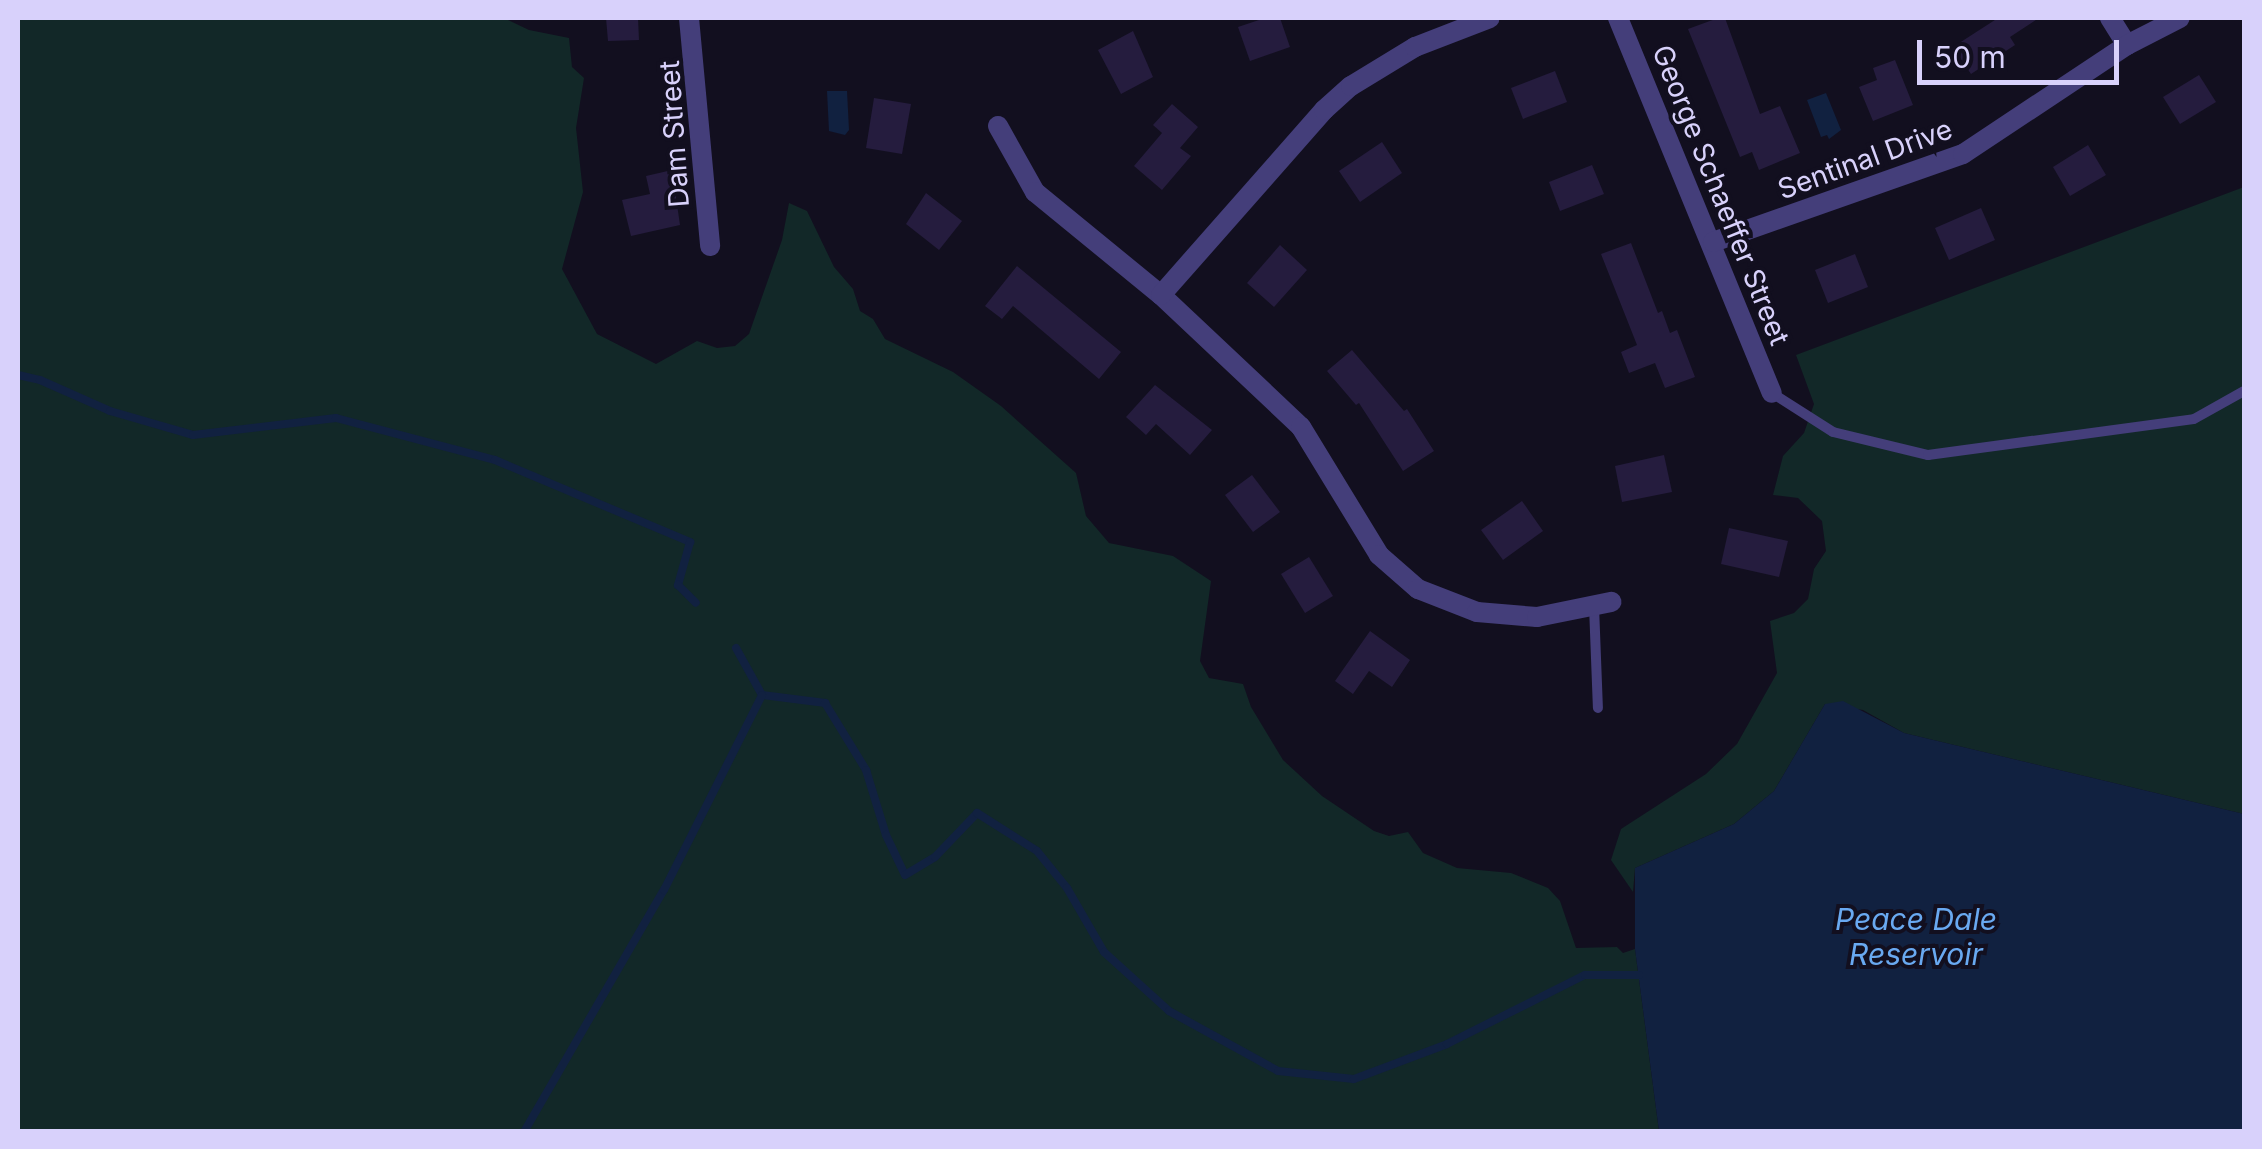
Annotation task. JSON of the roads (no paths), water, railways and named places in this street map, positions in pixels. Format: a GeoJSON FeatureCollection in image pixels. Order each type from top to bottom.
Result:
{"type":"FeatureCollection","features":[{"type":"Feature","properties":{"kind":"street","name":"Dam Street"},"geometry":{"type":"LineString","coordinates":[[689,18],[710,246]]}},
{"type":"Feature","properties":{"kind":"street"},"geometry":{"type":"LineString","coordinates":[[1161,295],[1324,110],[1352,86],[1415,47],[1490,18]]}},
{"type":"Feature","properties":{"kind":"street","name":"George Schaeffer Street"},"geometry":{"type":"LineString","coordinates":[[1618,18],[1714,242],[1772,393]]}},
{"type":"Feature","properties":{"kind":"street"},"geometry":{"type":"LineString","coordinates":[[2110,18],[2127,45]]}},
{"type":"Feature","properties":{"kind":"street","name":"Sentinal Drive"},"geometry":{"type":"LineString","coordinates":[[1714,242],[1963,154],[2127,45],[2180,18]]}},
{"type":"Feature","properties":{"kind":"street"},"geometry":{"type":"LineString","coordinates":[[998,126],[1036,192],[1161,295],[1301,427],[1380,555],[1418,588],[1477,612],[1536,617],[1602,604]]}},
{"type":"Feature","properties":{"kind":"lane"},"geometry":{"type":"LineString","coordinates":[[1772,393],[1833,432],[1928,454],[2194,419],[2244,392]]}},
{"type":"Feature","properties":{"kind":"lane"},"geometry":{"type":"LineString","coordinates":[[1598,708],[1602,604]]}},
{"type":"Feature","properties":{"kind":"water"},"geometry":{"type":"Polygon","coordinates":[[[827,91],[847,91],[849,130],[845,135],[829,131],[827,91]]]}},
{"type":"Feature","properties":{"kind":"water"},"geometry":{"type":"Polygon","coordinates":[[[1826,93],[1841,130],[1829,139],[1827,135],[1821,137],[1807,100],[1826,93]]]}},
{"type":"Feature","properties":{"kind":"water","name":"Peace Dale Reservoir"},"geometry":{"type":"Polygon","coordinates":[[[1843,701],[1904,733],[2244,814],[2244,1131],[1659,1131],[1635,949],[1635,868],[1734,824],[1774,791],[1825,704],[1843,701]]]}},
{"type":"Feature","properties":{"kind":"waterway"},"geometry":{"type":"LineString","coordinates":[[18,375],[40,380],[110,411],[193,435],[336,418],[495,460],[690,542],[678,585],[696,603]]}},
{"type":"Feature","properties":{"kind":"waterway"},"geometry":{"type":"LineString","coordinates":[[736,648],[762,695],[825,703],[866,770],[886,835],[905,875],[935,857],[977,813],[1037,851],[1067,888],[1104,952],[1169,1011],[1278,1071],[1354,1079],[1447,1044],[1585,975],[1639,975]]}},
{"type":"Feature","properties":{"kind":"waterway"},"geometry":{"type":"LineString","coordinates":[[524,1132],[664,890],[762,695]]}}]}
